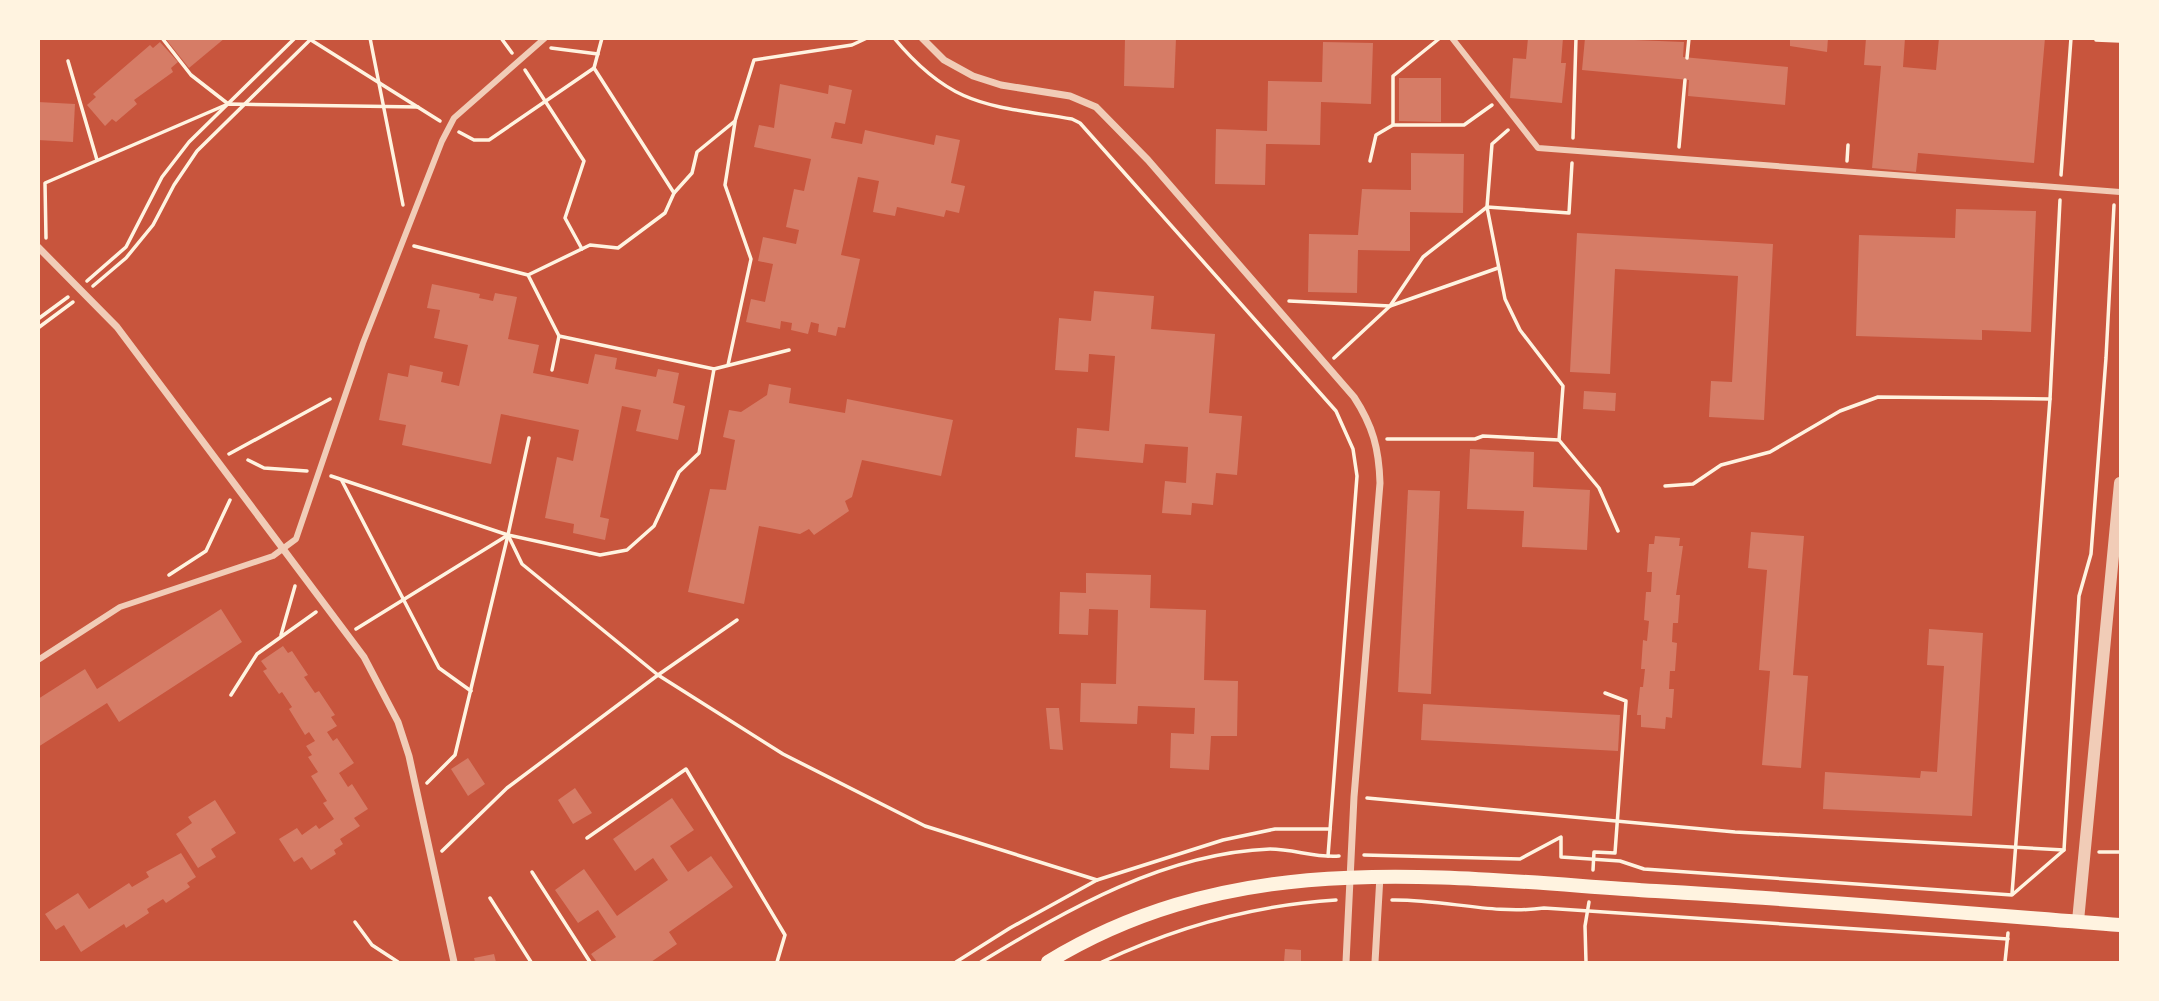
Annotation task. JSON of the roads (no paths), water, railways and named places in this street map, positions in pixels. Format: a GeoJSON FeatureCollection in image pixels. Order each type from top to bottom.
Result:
{"type":"FeatureCollection","features":[{"type":"Feature","properties":{"kind":"main road"},"geometry":{"type":"LineString","coordinates":[[1048,962],[1088,940],[1183,903],[1266,883],[1352,875],[1721,895],[2120,925]]}},
{"type":"Feature","properties":{"kind":"street"},"geometry":{"type":"LineString","coordinates":[[38,660],[120,607],[250,565],[285,549],[296,539],[402,244],[449,127],[454,118],[545,38]]}},
{"type":"Feature","properties":{"kind":"street"},"geometry":{"type":"LineString","coordinates":[[922,38],[944,60],[974,76],[1001,85],[1070,96],[1096,107],[1148,160],[1354,397],[1369,420],[1376,439],[1380,483],[1354,797],[1346,962]]}},
{"type":"Feature","properties":{"kind":"street"},"geometry":{"type":"LineString","coordinates":[[1452,38],[1538,148],[2118,192]]}},
{"type":"Feature","properties":{"kind":"street"},"geometry":{"type":"LineString","coordinates":[[38,247],[117,327],[327,604],[376,677],[397,722],[418,792],[454,962]]}},
{"type":"Feature","properties":{"kind":"street"},"geometry":{"type":"LineString","coordinates":[[2078,921],[2120,483]]}},
{"type":"Feature","properties":{"kind":"street"},"geometry":{"type":"LineString","coordinates":[[1375,962],[1380,875]]}}]}
